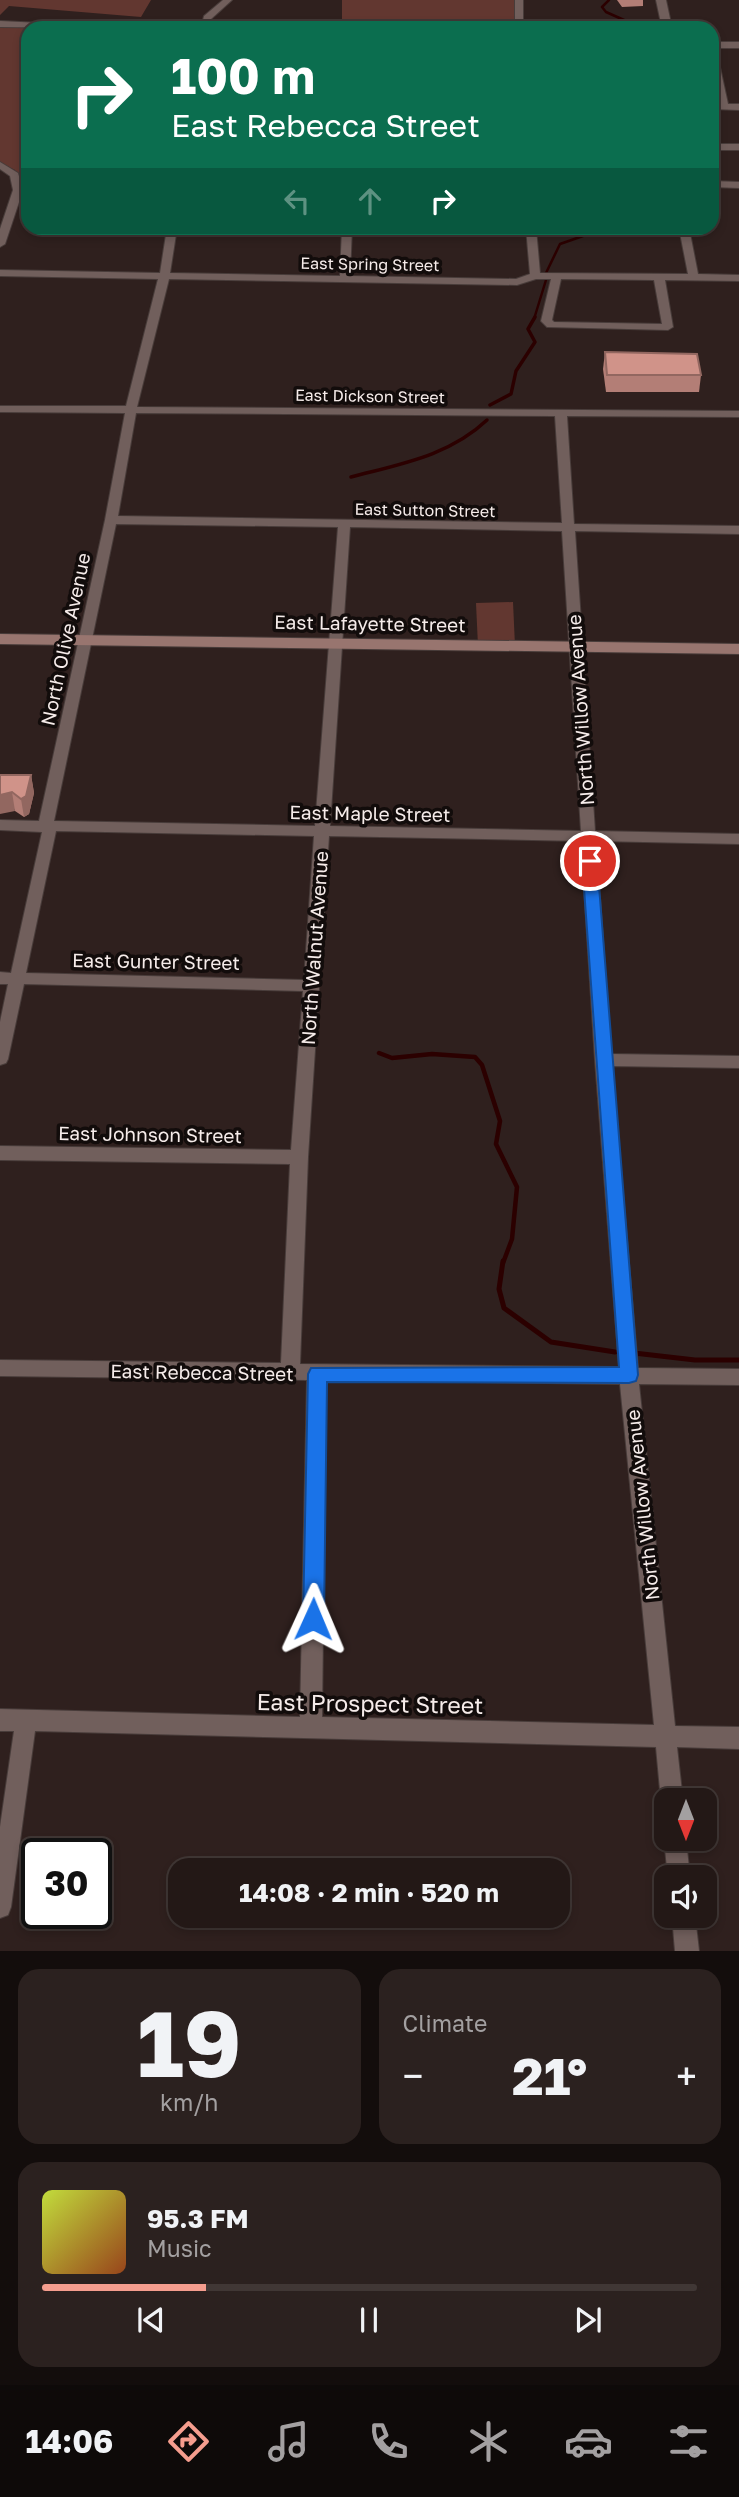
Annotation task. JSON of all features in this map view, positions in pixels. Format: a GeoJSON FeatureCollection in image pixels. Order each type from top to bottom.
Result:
{"type":"FeatureCollection","features":[{"type":"Feature","properties":{"kind":"main road","name":"East Lafayette Street"},"geometry":{"type":"LineString","coordinates":[[0,639],[739,649]]}},
{"type":"Feature","properties":{"kind":"street"},"geometry":{"type":"LineString","coordinates":[[206,21],[228,0]]}},
{"type":"Feature","properties":{"kind":"street"},"geometry":{"type":"LineString","coordinates":[[519,0],[519,21]]}},
{"type":"Feature","properties":{"kind":"street"},"geometry":{"type":"LineString","coordinates":[[661,0],[666,21]]}},
{"type":"Feature","properties":{"kind":"street"},"geometry":{"type":"LineString","coordinates":[[0,24],[21,25]]}},
{"type":"Feature","properties":{"kind":"street"},"geometry":{"type":"LineString","coordinates":[[719,47],[739,46]]}},
{"type":"Feature","properties":{"kind":"street"},"geometry":{"type":"LineString","coordinates":[[719,81],[724,106]]}},
{"type":"Feature","properties":{"kind":"street"},"geometry":{"type":"LineString","coordinates":[[719,106],[739,107]]}},
{"type":"Feature","properties":{"kind":"street"},"geometry":{"type":"LineString","coordinates":[[719,147],[739,147]]}},
{"type":"Feature","properties":{"kind":"street"},"geometry":{"type":"LineString","coordinates":[[0,165],[15,174],[18,190],[0,244]]}},
{"type":"Feature","properties":{"kind":"street"},"geometry":{"type":"LineString","coordinates":[[719,184],[739,185]]}},
{"type":"Feature","properties":{"kind":"street","name":"North Olive Avenue"},"geometry":{"type":"LineString","coordinates":[[0,1059],[8,978],[48,826],[46,817],[111,520],[131,409],[164,277],[171,235]]}},
{"type":"Feature","properties":{"kind":"street"},"geometry":{"type":"LineString","coordinates":[[345,280],[347,235]]}},
{"type":"Feature","properties":{"kind":"street"},"geometry":{"type":"LineString","coordinates":[[532,235],[535,276]]}},
{"type":"Feature","properties":{"kind":"street"},"geometry":{"type":"LineString","coordinates":[[685,235],[694,278]]}},
{"type":"Feature","properties":{"kind":"street","name":"East Spring Street"},"geometry":{"type":"LineString","coordinates":[[0,273],[517,282],[535,276],[739,278]]}},
{"type":"Feature","properties":{"kind":"street"},"geometry":{"type":"LineString","coordinates":[[557,276],[546,321],[558,326],[668,327],[659,277]]}},
{"type":"Feature","properties":{"kind":"street","name":"East Dickson Street"},"geometry":{"type":"LineString","coordinates":[[0,409],[739,414]]}},
{"type":"Feature","properties":{"kind":"street","name":"North Willow Avenue"},"geometry":{"type":"LineString","coordinates":[[561,413],[603,1060],[629,1375],[670,1788]]}},
{"type":"Feature","properties":{"kind":"street","name":"East Sutton Street"},"geometry":{"type":"LineString","coordinates":[[111,520],[739,530]]}},
{"type":"Feature","properties":{"kind":"street","name":"North Walnut Avenue"},"geometry":{"type":"LineString","coordinates":[[290,1373],[299,1157],[344,524]]}},
{"type":"Feature","properties":{"kind":"street","name":"East Maple Street"},"geometry":{"type":"LineString","coordinates":[[0,825],[739,839]]}},
{"type":"Feature","properties":{"kind":"street","name":"East Gunter Street"},"geometry":{"type":"LineString","coordinates":[[8,978],[312,986]]}},
{"type":"Feature","properties":{"kind":"street"},"geometry":{"type":"LineString","coordinates":[[603,1060],[739,1062]]}},
{"type":"Feature","properties":{"kind":"street","name":"East Johnson Street"},"geometry":{"type":"LineString","coordinates":[[0,1153],[299,1157]]}},
{"type":"Feature","properties":{"kind":"street","name":"East Rebecca Street"},"geometry":{"type":"LineString","coordinates":[[0,1368],[317,1374],[739,1377]]}},
{"type":"Feature","properties":{"kind":"street"},"geometry":{"type":"LineString","coordinates":[[311,1728],[317,1374]]}},
{"type":"Feature","properties":{"kind":"street","name":"East Prospect Street"},"geometry":{"type":"LineString","coordinates":[[0,1720],[739,1738]]}},
{"type":"Feature","properties":{"kind":"street"},"geometry":{"type":"LineString","coordinates":[[0,1907],[26,1721]]}},
{"type":"Feature","properties":{"kind":"street"},"geometry":{"type":"LineString","coordinates":[[684,1928],[687,1951]]}},
{"type":"Feature","properties":{"kind":"shaded area"},"geometry":{"type":"Polygon","coordinates":[[[0,0],[151,0],[141,17],[9,6],[0,15],[0,0]]]}},
{"type":"Feature","properties":{"kind":"shaded area"},"geometry":{"type":"Polygon","coordinates":[[[342,0],[519,0],[519,21],[342,21],[342,0]]]}},
{"type":"Feature","properties":{"kind":"shaded area"},"geometry":{"type":"Polygon","coordinates":[[[0,24],[21,25],[21,188],[18,190],[15,170],[0,163],[0,24]]]}},
{"type":"Feature","properties":{"kind":"shaded area"},"geometry":{"type":"Polygon","coordinates":[[[513,602],[515,646],[478,646],[476,603],[513,602]]]}},
{"type":"Feature","properties":{"kind":"building"},"geometry":{"type":"Polygon","coordinates":[[[605,352],[697,354],[701,375],[607,375],[605,352]]]}},
{"type":"Feature","properties":{"kind":"building"},"geometry":{"type":"Polygon","coordinates":[[[0,775],[31,775],[26,796],[21,799],[12,792],[0,795],[0,775]]]}},
{"type":"Feature","properties":{"kind":"waterway"},"geometry":{"type":"LineString","coordinates":[[609,0],[602,7],[606,12],[626,21]]}},
{"type":"Feature","properties":{"kind":"waterway"},"geometry":{"type":"LineString","coordinates":[[546,273],[560,244],[583,235]]}},
{"type":"Feature","properties":{"kind":"waterway"},"geometry":{"type":"LineString","coordinates":[[534,318],[546,280]]}},
{"type":"Feature","properties":{"kind":"waterway"},"geometry":{"type":"LineString","coordinates":[[490,405],[511,394],[516,371],[535,342],[528,329],[534,318]]}},
{"type":"Feature","properties":{"kind":"waterway"},"geometry":{"type":"LineString","coordinates":[[351,477],[406,463],[440,450],[457,442],[487,420]]}},
{"type":"Feature","properties":{"kind":"waterway"},"geometry":{"type":"LineString","coordinates":[[379,1053],[392,1058],[432,1054],[475,1057],[482,1065],[500,1121],[496,1144],[517,1187],[512,1239],[503,1263]]}},
{"type":"Feature","properties":{"kind":"waterway"},"geometry":{"type":"LineString","coordinates":[[503,1261],[499,1289],[504,1308],[551,1342],[615,1352]]}},
{"type":"Feature","properties":{"kind":"waterway"},"geometry":{"type":"LineString","coordinates":[[634,1353],[695,1360],[739,1360]]}},
{"type":"Feature","properties":{"kind":"route"},"geometry":{"type":"LineString","coordinates":[[313,1619],[317,1374],[629,1375],[590,861]]}}]}
